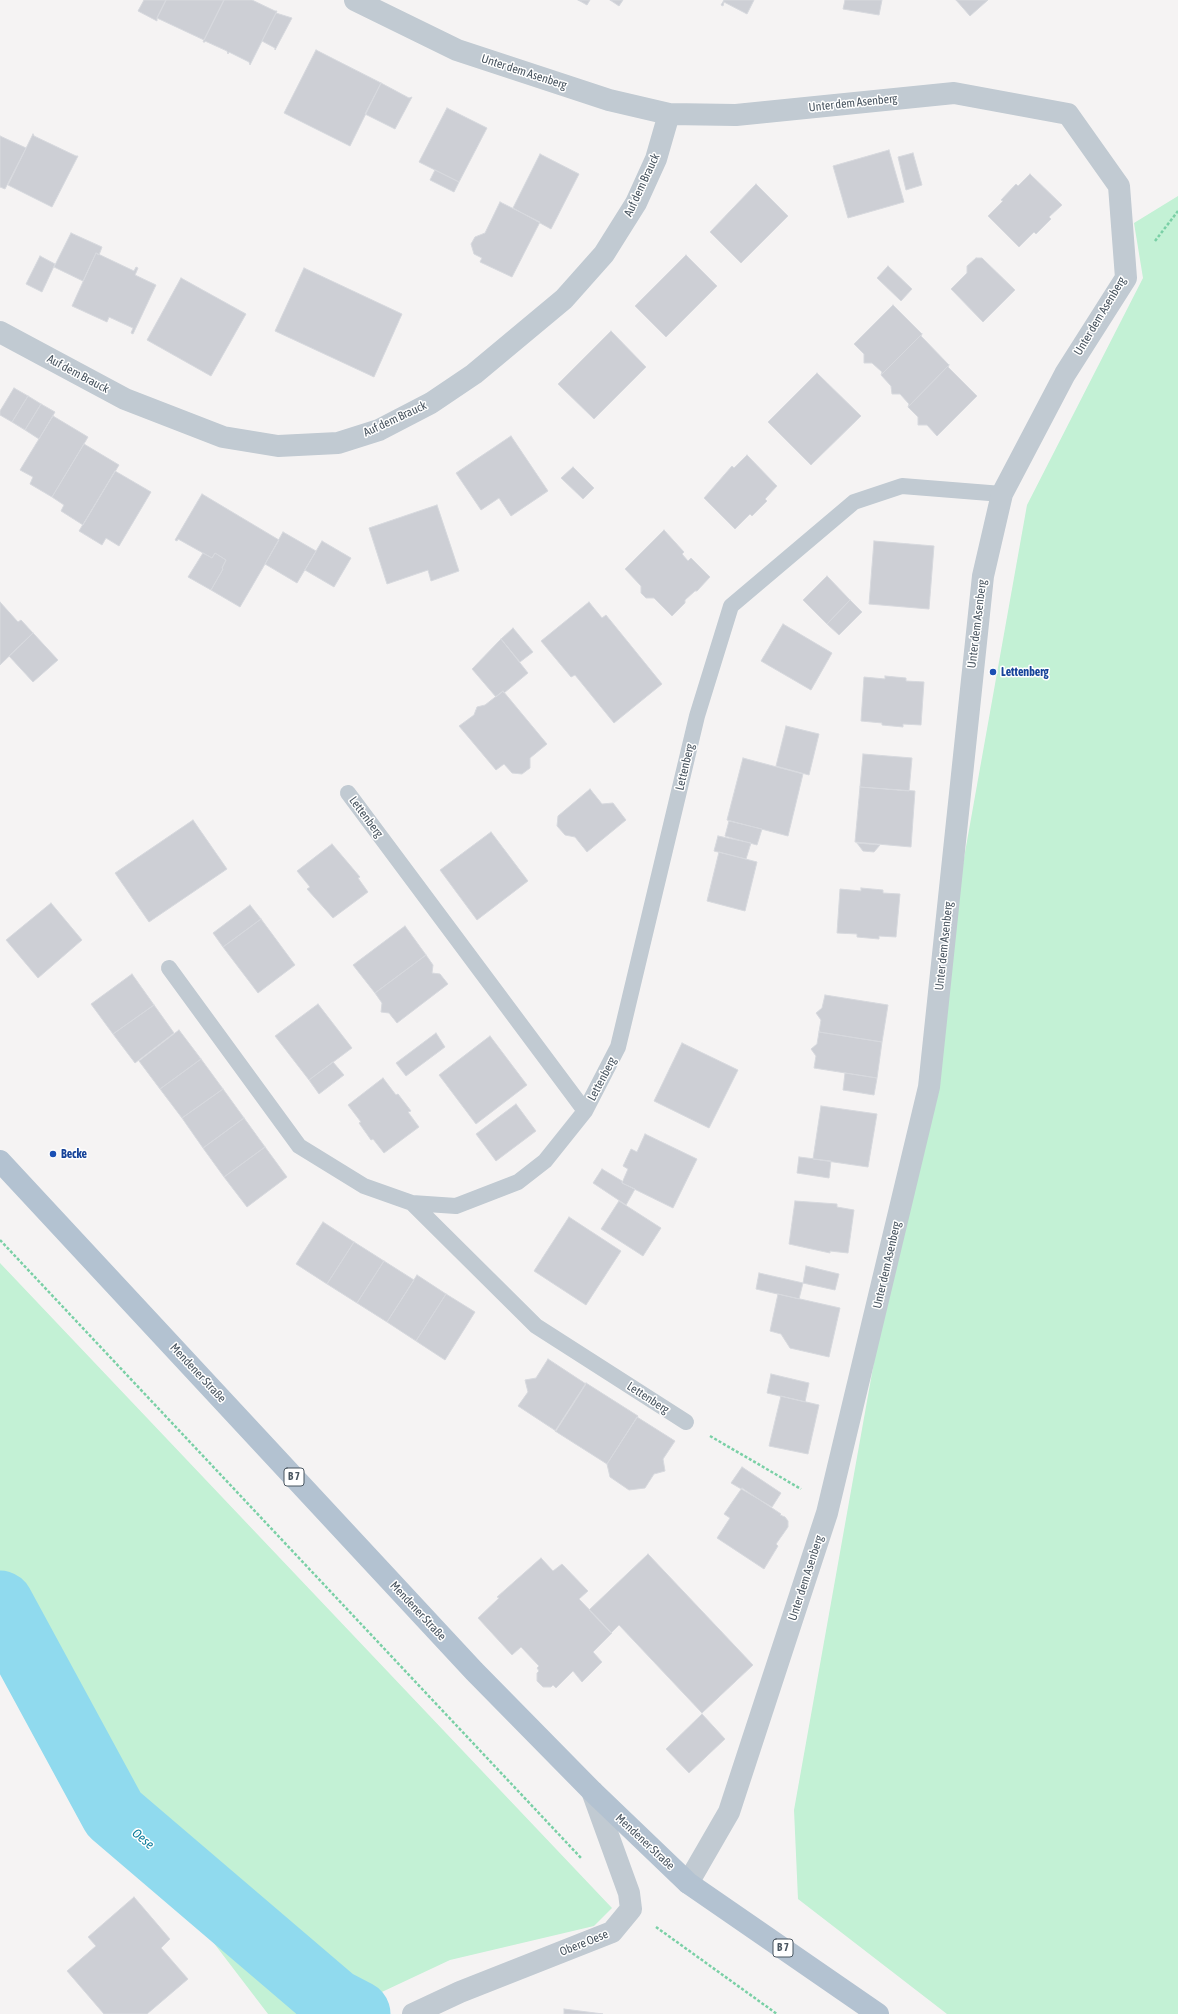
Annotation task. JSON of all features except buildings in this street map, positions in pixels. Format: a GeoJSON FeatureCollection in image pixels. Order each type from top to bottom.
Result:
{"type":"FeatureCollection","features":[{"type":"Feature","properties":{"kind":"main road","name":"Mendener Straße"},"geometry":{"type":"LineString","coordinates":[[0,1161],[474,1671],[592,1791],[688,1883],[878,2014]]}},
{"type":"Feature","properties":{"kind":"street","name":"Unter dem Asenberg"},"geometry":{"type":"LineString","coordinates":[[355,0],[457,50],[609,100],[670,114],[736,115],[954,93],[1068,114],[1119,186],[1126,278],[1065,374],[1002,494],[983,576],[929,1087],[829,1505],[729,1812],[688,1883]]}},
{"type":"Feature","properties":{"kind":"street","name":"Auf dem Brauck"},"geometry":{"type":"LineString","coordinates":[[0,332],[125,399],[223,437],[278,446],[338,443],[379,430],[431,403],[474,374],[564,299],[604,254],[636,203],[656,159],[670,114]]}},
{"type":"Feature","properties":{"kind":"street"},"geometry":{"type":"LineString","coordinates":[[592,1791],[629,1893],[631,1909]]}},
{"type":"Feature","properties":{"kind":"street","name":"Obere Oese"},"geometry":{"type":"LineString","coordinates":[[413,2014],[460,1992],[612,1932],[631,1909]]}},
{"type":"Feature","properties":{"kind":"lane","name":"Lettenberg"},"geometry":{"type":"LineString","coordinates":[[169,968],[299,1146],[364,1186],[412,1203],[456,1206],[518,1182],[546,1161],[585,1111],[618,1047],[697,716],[731,606],[854,502],[902,486],[1002,494]]}},
{"type":"Feature","properties":{"kind":"lane","name":"Lettenberg"},"geometry":{"type":"LineString","coordinates":[[348,793],[585,1111]]}},
{"type":"Feature","properties":{"kind":"lane","name":"Lettenberg"},"geometry":{"type":"LineString","coordinates":[[412,1203],[536,1326],[686,1422]]}},
{"type":"Feature","properties":{"kind":"path"},"geometry":{"type":"LineString","coordinates":[[0,1240],[584,1861]]}},
{"type":"Feature","properties":{"kind":"path"},"geometry":{"type":"LineString","coordinates":[[686,1422],[829,1505]]}},
{"type":"Feature","properties":{"kind":"path"},"geometry":{"type":"LineString","coordinates":[[631,1909],[777,2014]]}},
{"type":"Feature","properties":{"kind":"green space"},"geometry":{"type":"Polygon","coordinates":[[[1178,196],[1178,2014],[947,2014],[798,1899],[794,1810],[1027,505],[1143,278],[1134,223],[1178,196]]]}},
{"type":"Feature","properties":{"kind":"green space"},"geometry":{"type":"Polygon","coordinates":[[[0,1263],[612,1908],[594,1926],[450,1960],[335,2014],[268,2014],[0,1663],[0,1263]]]}},
{"type":"Feature","properties":{"kind":"waterway","name":"Oese"},"geometry":{"type":"LineString","coordinates":[[0,1604],[114,1814],[334,2002],[357,2014]]}},
{"type":"Feature","properties":{"kind":"place","name":"Lettenberg"},"geometry":{"type":"Point","coordinates":[993,672]}},
{"type":"Feature","properties":{"kind":"place","name":"Becke"},"geometry":{"type":"Point","coordinates":[53,1154]}}]}
